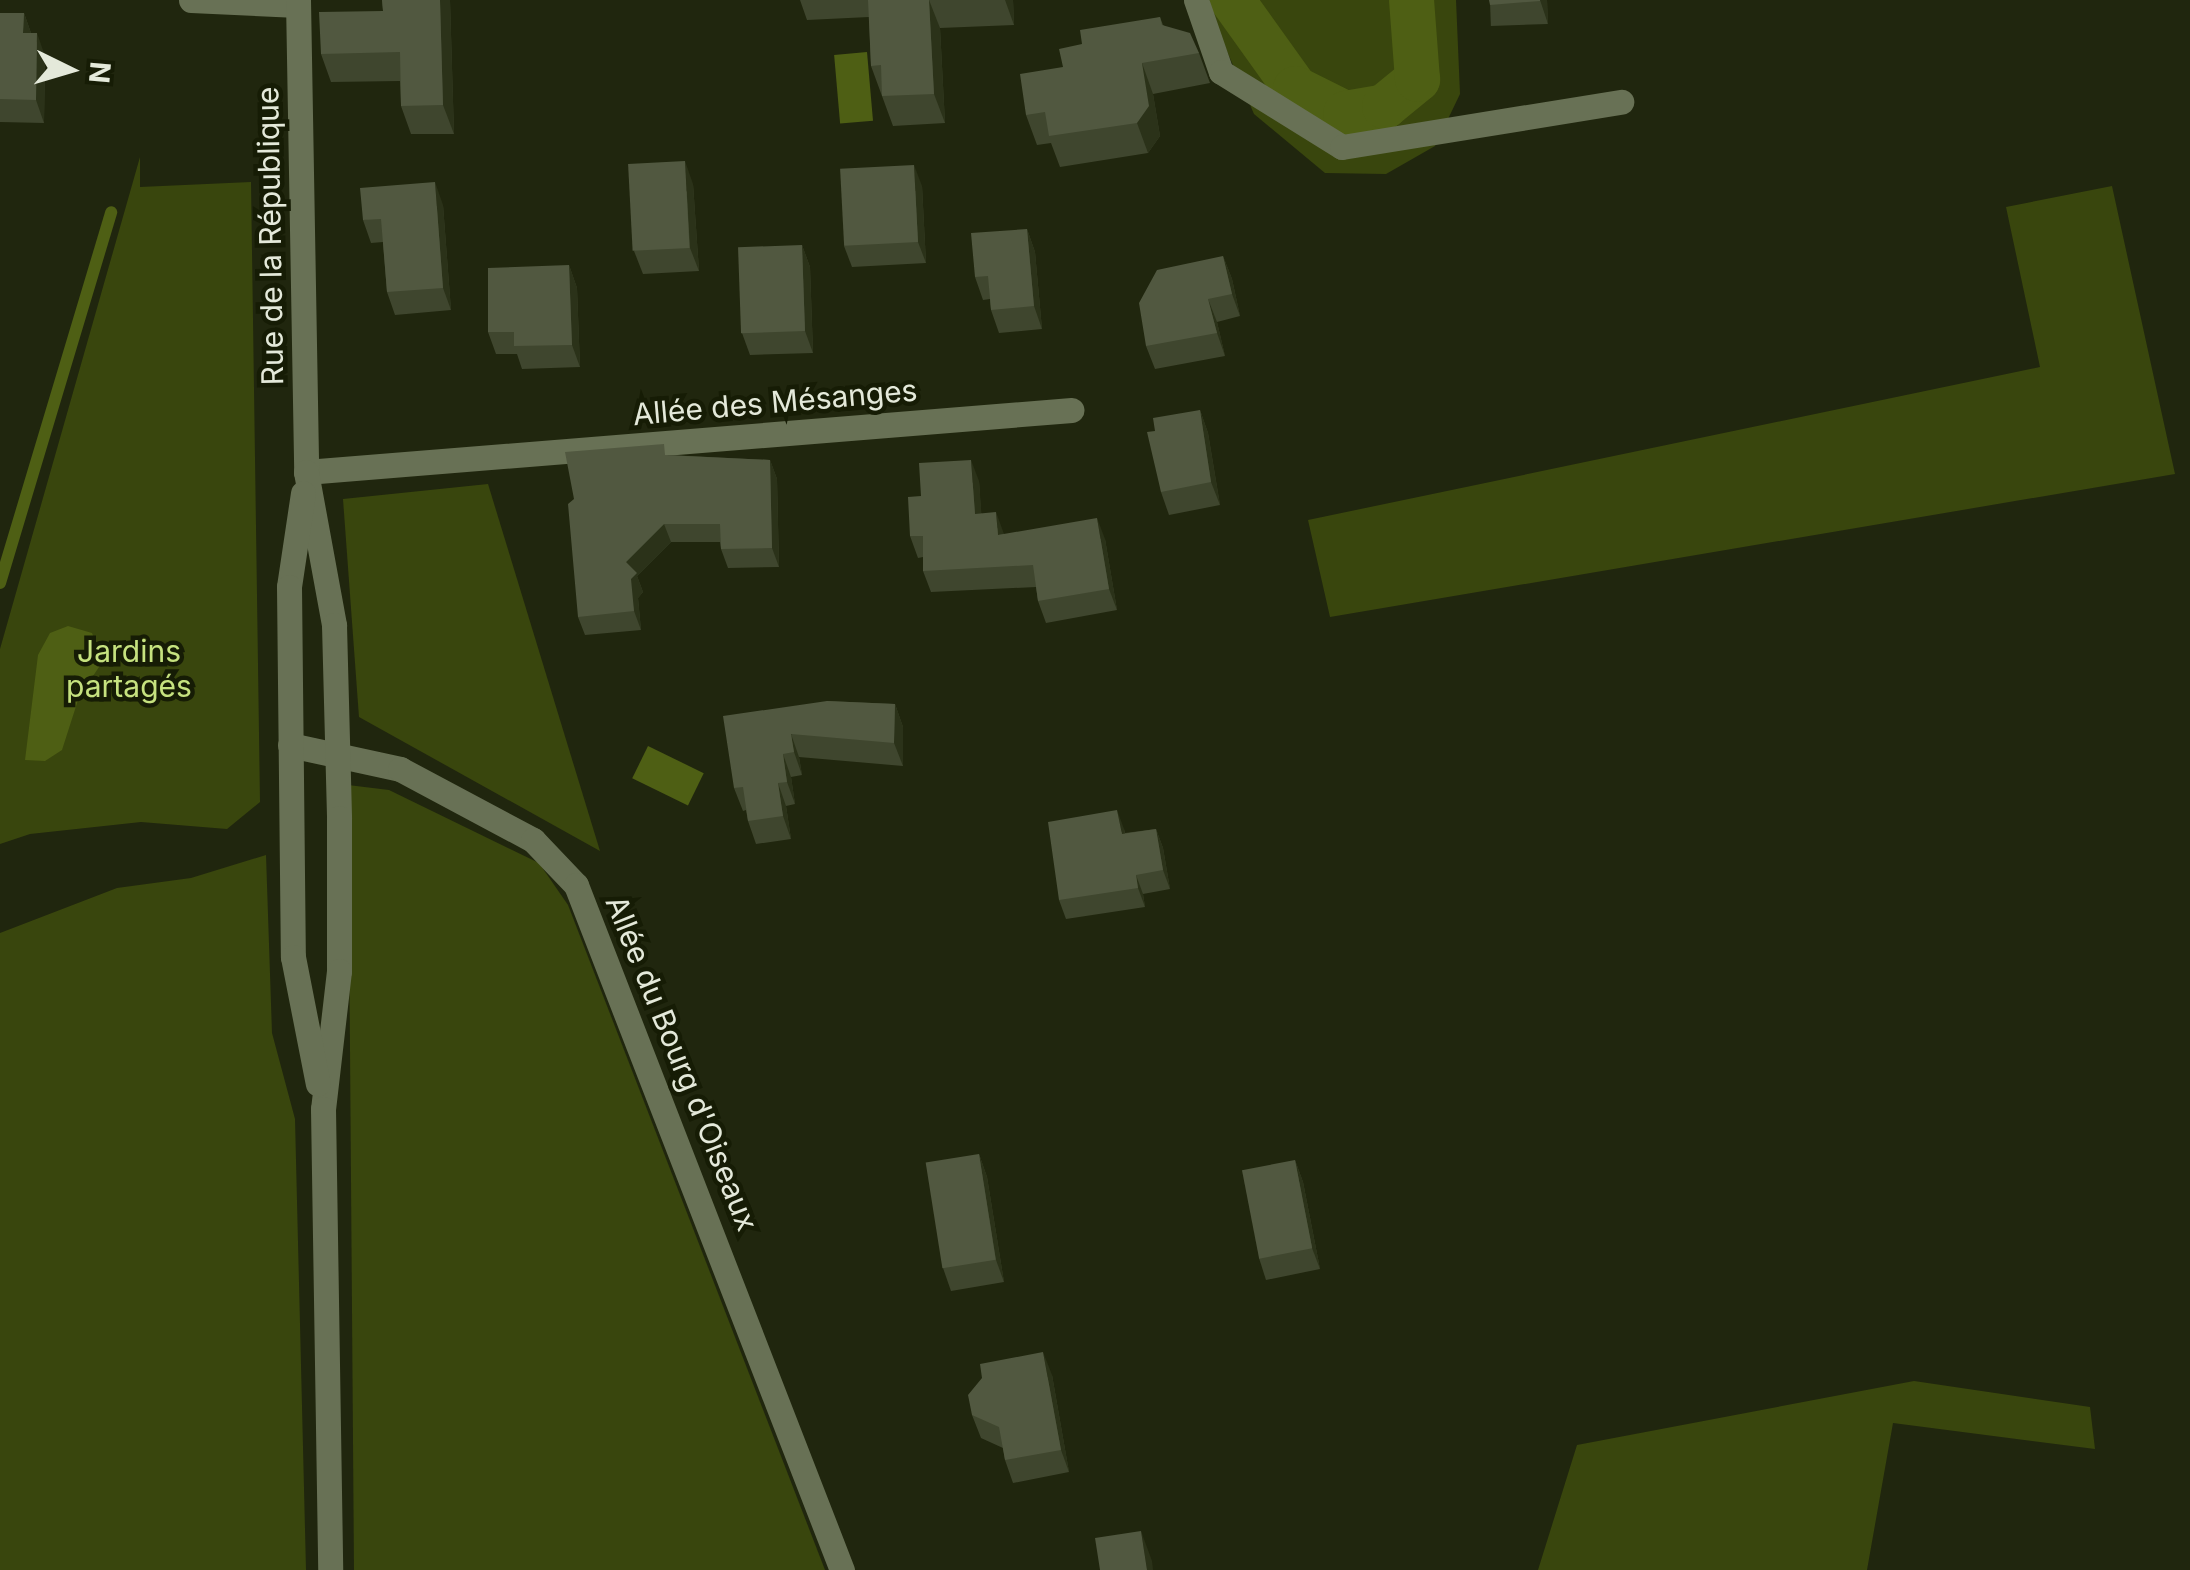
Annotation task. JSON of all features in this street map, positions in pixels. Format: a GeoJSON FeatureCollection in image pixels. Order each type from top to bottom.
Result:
{"type":"FeatureCollection","features":[{"type":"Feature","properties":{"kind":"street"},"geometry":{"type":"LineString","coordinates":[[191,0],[298,2]]}},
{"type":"Feature","properties":{"kind":"street"},"geometry":{"type":"LineString","coordinates":[[1196,0],[1221,72],[1342,147],[1621,102]]}},
{"type":"Feature","properties":{"kind":"street","name":"Rue de la République"},"geometry":{"type":"LineString","coordinates":[[298,2],[306,472]]}},
{"type":"Feature","properties":{"kind":"street","name":"Allée des Mésanges"},"geometry":{"type":"LineString","coordinates":[[306,472],[1070,410]]}},
{"type":"Feature","properties":{"kind":"street"},"geometry":{"type":"LineString","coordinates":[[306,472],[289,587],[293,958],[323,1108]]}},
{"type":"Feature","properties":{"kind":"street"},"geometry":{"type":"LineString","coordinates":[[306,472],[334,625],[340,971],[323,1108],[330,1570]]}},
{"type":"Feature","properties":{"kind":"street","name":"Allée du Bourg d'Oiseaux"},"geometry":{"type":"LineString","coordinates":[[290,745],[336,750],[400,769],[532,840],[576,885],[842,1570]]}},
{"type":"Feature","properties":{"kind":"green space"},"geometry":{"type":"Polygon","coordinates":[[[1205,0],[1456,0],[1460,94],[1435,146],[1386,174],[1325,173],[1254,114],[1205,0]]]}},
{"type":"Feature","properties":{"kind":"green space","name":"Jardins partagés"},"geometry":{"type":"Polygon","coordinates":[[[140,157],[140,187],[251,182],[260,802],[227,829],[141,822],[30,834],[0,844],[0,649],[140,157]]]}},
{"type":"Feature","properties":{"kind":"green space"},"geometry":{"type":"Polygon","coordinates":[[[2112,186],[2175,474],[1330,617],[1308,520],[2040,367],[2006,207],[2112,186]]]}},
{"type":"Feature","properties":{"kind":"green space"},"geometry":{"type":"Polygon","coordinates":[[[488,484],[600,851],[359,717],[343,499],[488,484]]]}},
{"type":"Feature","properties":{"kind":"green space"},"geometry":{"type":"Polygon","coordinates":[[[348,785],[389,790],[539,863],[568,905],[825,1570],[354,1570],[348,785]]]}},
{"type":"Feature","properties":{"kind":"green space"},"geometry":{"type":"Polygon","coordinates":[[[266,855],[272,1033],[295,1119],[306,1570],[0,1570],[0,933],[117,888],[191,878],[266,855]]]}},
{"type":"Feature","properties":{"kind":"green space"},"geometry":{"type":"Polygon","coordinates":[[[1914,1381],[2090,1407],[2095,1449],[1893,1423],[1867,1570],[1538,1570],[1577,1445],[1914,1381]]]}},
{"type":"Feature","properties":{"kind":"shaded area"},"geometry":{"type":"Polygon","coordinates":[[[867,52],[873,121],[840,124],[834,55],[867,52]]]}},
{"type":"Feature","properties":{"kind":"shaded area"},"geometry":{"type":"Polygon","coordinates":[[[68,626],[92,633],[103,661],[79,697],[62,750],[45,761],[25,760],[38,655],[50,633],[68,626]]]}},
{"type":"Feature","properties":{"kind":"shaded area"},"geometry":{"type":"Polygon","coordinates":[[[648,746],[704,773],[688,806],[632,778],[648,746]]]}},
{"type":"Feature","properties":{"kind":"building"},"geometry":{"type":"Polygon","coordinates":[[[382,0],[440,0],[443,105],[401,106],[400,52],[321,54],[319,12],[383,11],[382,0]]]}},
{"type":"Feature","properties":{"kind":"building"},"geometry":{"type":"Polygon","coordinates":[[[868,0],[929,0],[934,94],[882,96],[881,65],[871,66],[868,0]]]}},
{"type":"Feature","properties":{"kind":"building"},"geometry":{"type":"Polygon","coordinates":[[[1489,0],[1540,0],[1540,1],[1490,5],[1489,0]]]}},
{"type":"Feature","properties":{"kind":"building"},"geometry":{"type":"Polygon","coordinates":[[[0,13],[24,13],[23,33],[37,33],[36,100],[0,99],[0,13]]]}},
{"type":"Feature","properties":{"kind":"building"},"geometry":{"type":"Polygon","coordinates":[[[1160,17],[1162,25],[1190,33],[1199,53],[1142,63],[1149,106],[1137,123],[1049,136],[1045,112],[1026,115],[1020,74],[1063,67],[1059,49],[1082,44],[1080,30],[1160,17]]]}},
{"type":"Feature","properties":{"kind":"building"},"geometry":{"type":"Polygon","coordinates":[[[685,161],[690,248],[633,251],[628,164],[685,161]]]}},
{"type":"Feature","properties":{"kind":"building"},"geometry":{"type":"Polygon","coordinates":[[[914,165],[918,242],[844,246],[840,169],[914,165]]]}},
{"type":"Feature","properties":{"kind":"building"},"geometry":{"type":"Polygon","coordinates":[[[435,182],[443,288],[387,292],[381,219],[363,220],[360,188],[435,182]]]}},
{"type":"Feature","properties":{"kind":"building"},"geometry":{"type":"Polygon","coordinates":[[[1027,229],[1034,306],[991,310],[988,276],[975,277],[971,233],[1027,229]]]}},
{"type":"Feature","properties":{"kind":"building"},"geometry":{"type":"Polygon","coordinates":[[[802,245],[805,331],[741,333],[738,247],[802,245]]]}},
{"type":"Feature","properties":{"kind":"building"},"geometry":{"type":"Polygon","coordinates":[[[1223,256],[1232,294],[1208,299],[1217,333],[1146,346],[1139,303],[1157,270],[1223,256]]]}},
{"type":"Feature","properties":{"kind":"building"},"geometry":{"type":"Polygon","coordinates":[[[569,265],[572,345],[514,346],[514,332],[488,332],[488,268],[569,265]]]}},
{"type":"Feature","properties":{"kind":"building"},"geometry":{"type":"Polygon","coordinates":[[[1200,410],[1211,482],[1161,492],[1147,432],[1155,431],[1153,418],[1200,410]]]}},
{"type":"Feature","properties":{"kind":"building"},"geometry":{"type":"Polygon","coordinates":[[[664,444],[665,455],[770,460],[772,548],[721,549],[720,524],[664,524],[626,562],[637,573],[631,579],[634,611],[578,617],[568,504],[574,499],[565,452],[664,444]]]}},
{"type":"Feature","properties":{"kind":"building"},"geometry":{"type":"Polygon","coordinates":[[[971,460],[975,514],[996,512],[998,535],[1097,518],[1109,589],[1038,601],[1033,565],[923,571],[923,536],[910,536],[908,497],[921,496],[919,463],[971,460]]]}},
{"type":"Feature","properties":{"kind":"building"},"geometry":{"type":"Polygon","coordinates":[[[827,701],[895,704],[894,743],[791,734],[794,752],[783,754],[787,782],[778,783],[783,816],[748,821],[743,787],[734,788],[723,716],[827,701]]]}},
{"type":"Feature","properties":{"kind":"building"},"geometry":{"type":"Polygon","coordinates":[[[1117,810],[1122,834],[1156,829],[1163,870],[1136,875],[1138,888],[1059,900],[1048,822],[1117,810]]]}},
{"type":"Feature","properties":{"kind":"building"},"geometry":{"type":"Polygon","coordinates":[[[979,1154],[996,1260],[942,1268],[926,1162],[979,1154]]]}},
{"type":"Feature","properties":{"kind":"building"},"geometry":{"type":"Polygon","coordinates":[[[1295,1160],[1312,1248],[1259,1259],[1242,1170],[1295,1160]]]}},
{"type":"Feature","properties":{"kind":"building"},"geometry":{"type":"Polygon","coordinates":[[[1043,1352],[1061,1450],[1005,1460],[999,1427],[972,1415],[968,1395],[982,1378],[980,1364],[1043,1352]]]}},
{"type":"Feature","properties":{"kind":"building"},"geometry":{"type":"Polygon","coordinates":[[[1141,1531],[1147,1570],[1100,1570],[1095,1538],[1141,1531]]]}},
{"type":"Feature","properties":{"kind":"waterway"},"geometry":{"type":"LineString","coordinates":[[1232,0],[1295,88],[1345,113],[1384,106],[1417,79],[1411,0]]}},
{"type":"Feature","properties":{"kind":"waterway"},"geometry":{"type":"LineString","coordinates":[[0,583],[111,212]]}}]}
